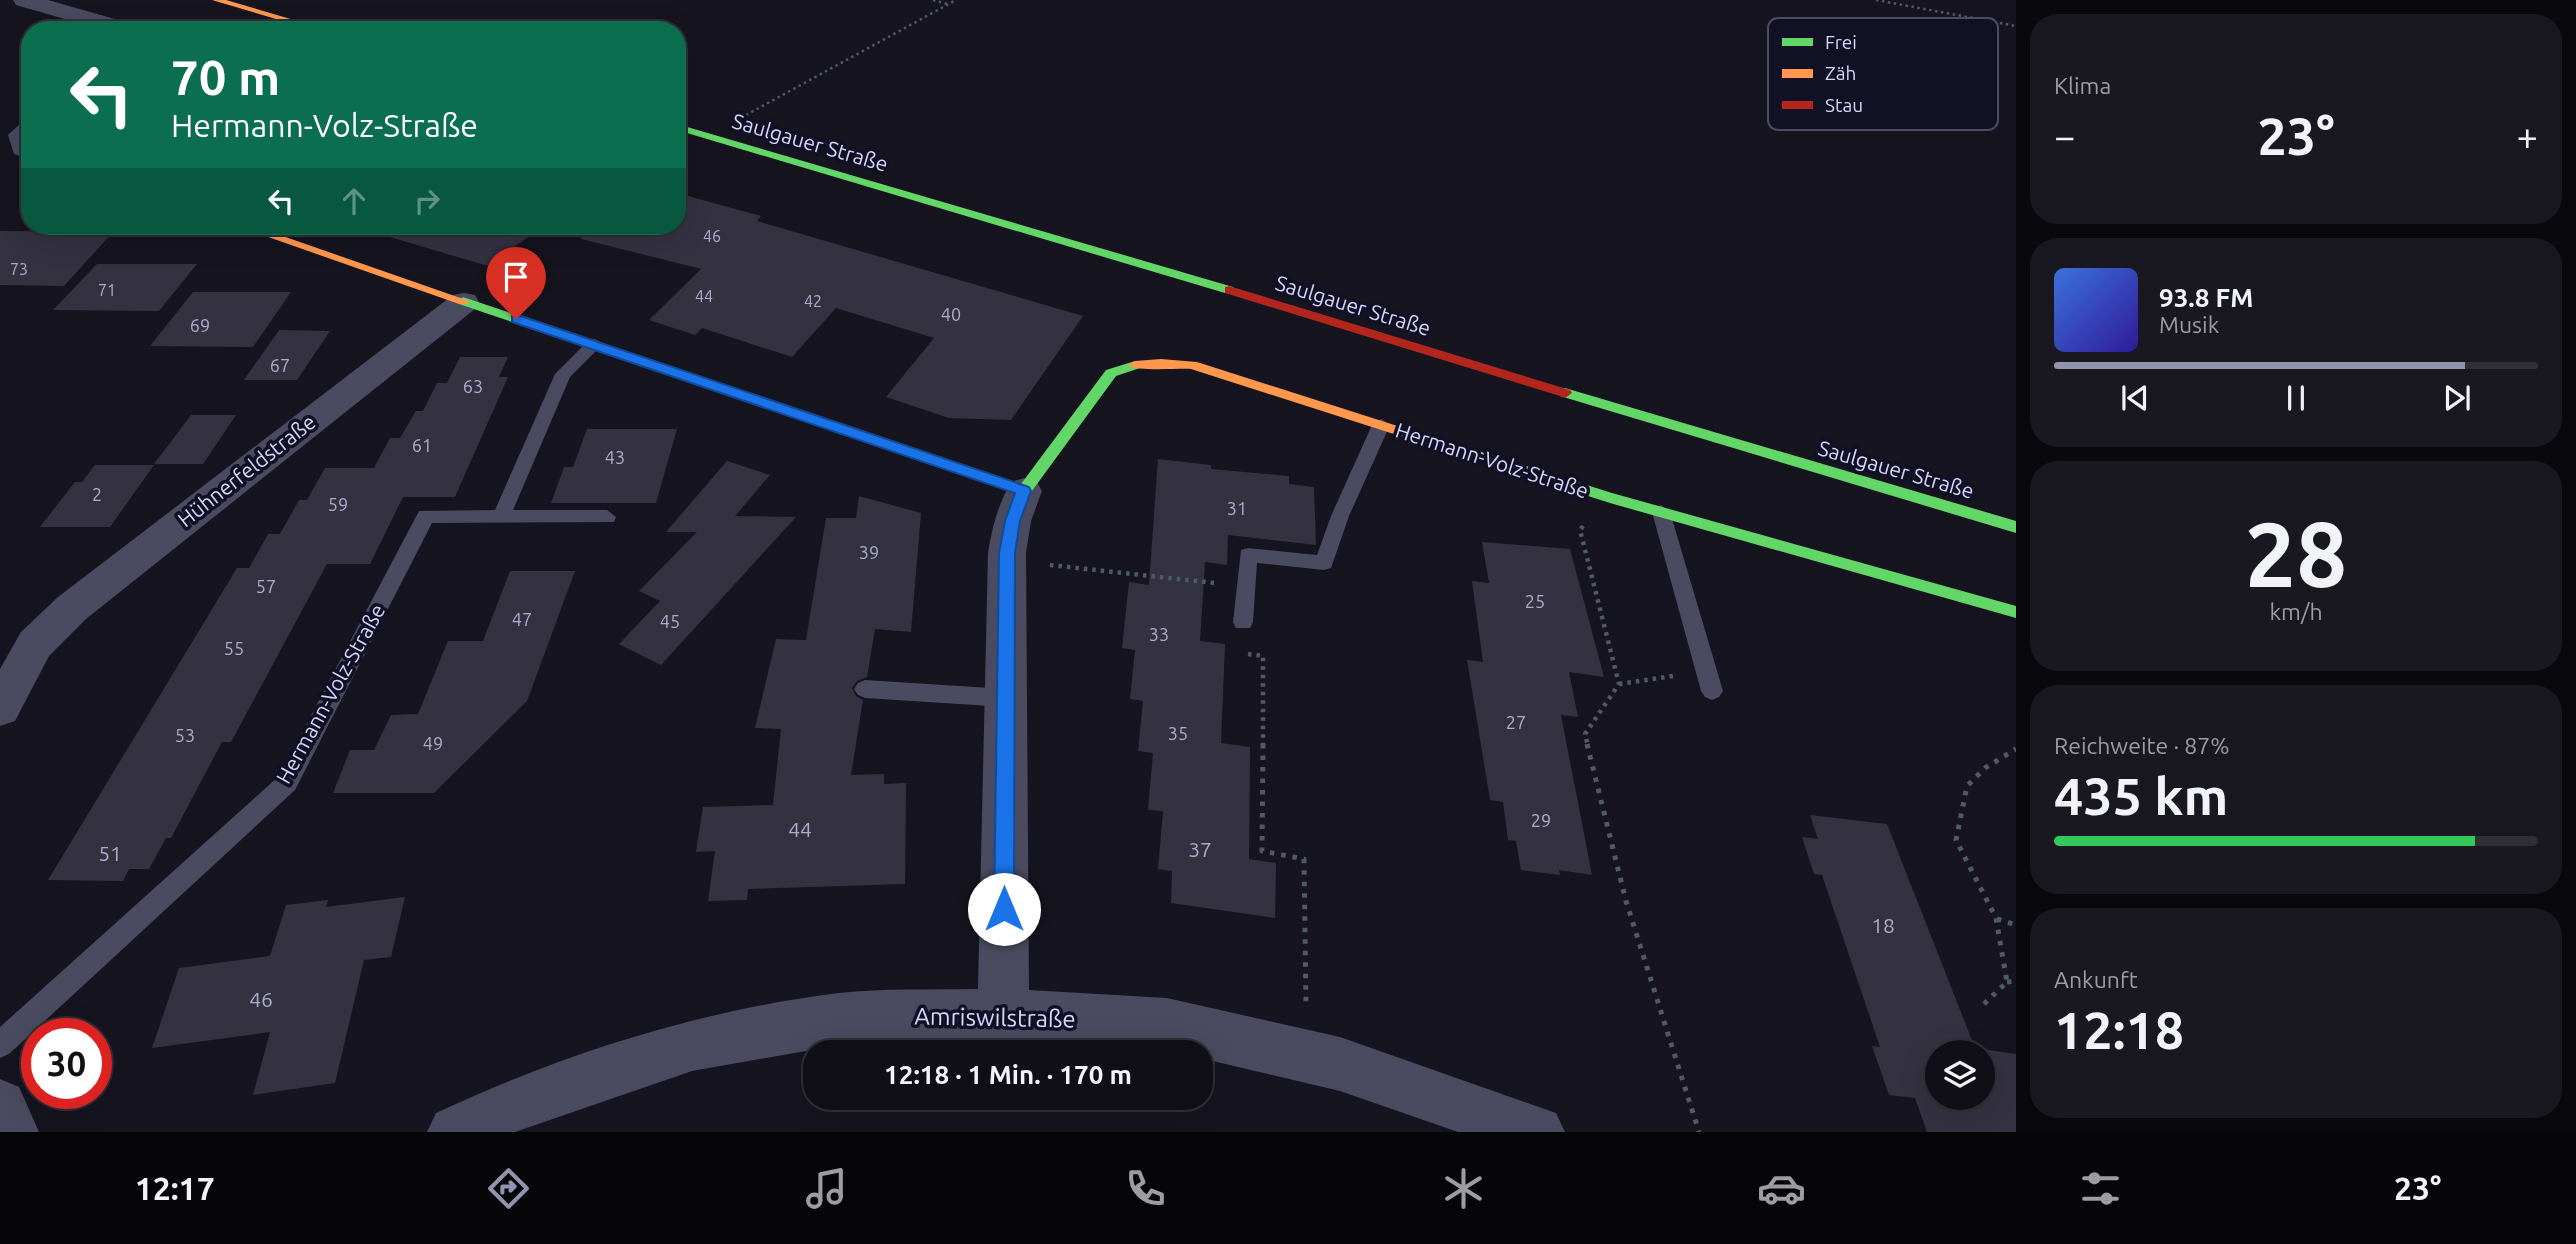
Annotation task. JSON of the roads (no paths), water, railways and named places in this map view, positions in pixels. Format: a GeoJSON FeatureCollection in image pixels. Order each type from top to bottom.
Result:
{"type":"FeatureCollection","features":[{"type":"Feature","properties":{"kind":"street"},"geometry":{"type":"LineString","coordinates":[[24,0],[97,21]]}},
{"type":"Feature","properties":{"kind":"street"},"geometry":{"type":"LineString","coordinates":[[216,0],[292,21]]}},
{"type":"Feature","properties":{"kind":"street","name":"Saulgauer Straße"},"geometry":{"type":"LineString","coordinates":[[686,130],[1079,242],[1528,382],[2016,527]]}},
{"type":"Feature","properties":{"kind":"street"},"geometry":{"type":"LineString","coordinates":[[269,235],[1024,491]]}},
{"type":"Feature","properties":{"kind":"street","name":"Hühnerfeldstraße"},"geometry":{"type":"LineString","coordinates":[[0,708],[17,644],[72,608],[464,302]]}},
{"type":"Feature","properties":{"kind":"street","name":"Hermann-Volz-Straße"},"geometry":{"type":"LineString","coordinates":[[1003,1014],[1007,560],[1012,521],[1024,491],[1111,373],[1133,363],[1192,365],[1610,498],[2016,612]]}},
{"type":"Feature","properties":{"kind":"street","name":"Amriswilstraße"},"geometry":{"type":"LineString","coordinates":[[454,1132],[506,1108],[692,1045],[840,1019],[1003,1014],[1167,1024],[1340,1064],[1537,1132]]}},
{"type":"Feature","properties":{"kind":"street"},"geometry":{"type":"LineString","coordinates":[[0,1106],[11,1132]]}},
{"type":"Feature","properties":{"kind":"lane"},"geometry":{"type":"LineString","coordinates":[[501,517],[563,374],[595,344]]}},
{"type":"Feature","properties":{"kind":"lane"},"geometry":{"type":"LineString","coordinates":[[1243,622],[1248,555],[1324,562],[1340,516],[1381,425]]}},
{"type":"Feature","properties":{"kind":"lane"},"geometry":{"type":"LineString","coordinates":[[1661,512],[1710,683]]}},
{"type":"Feature","properties":{"kind":"lane","name":"Hermann-Volz-Straße"},"geometry":{"type":"LineString","coordinates":[[0,1045],[287,783],[426,516],[607,517]]}},
{"type":"Feature","properties":{"kind":"lane"},"geometry":{"type":"LineString","coordinates":[[865,689],[1006,698]]}}]}
